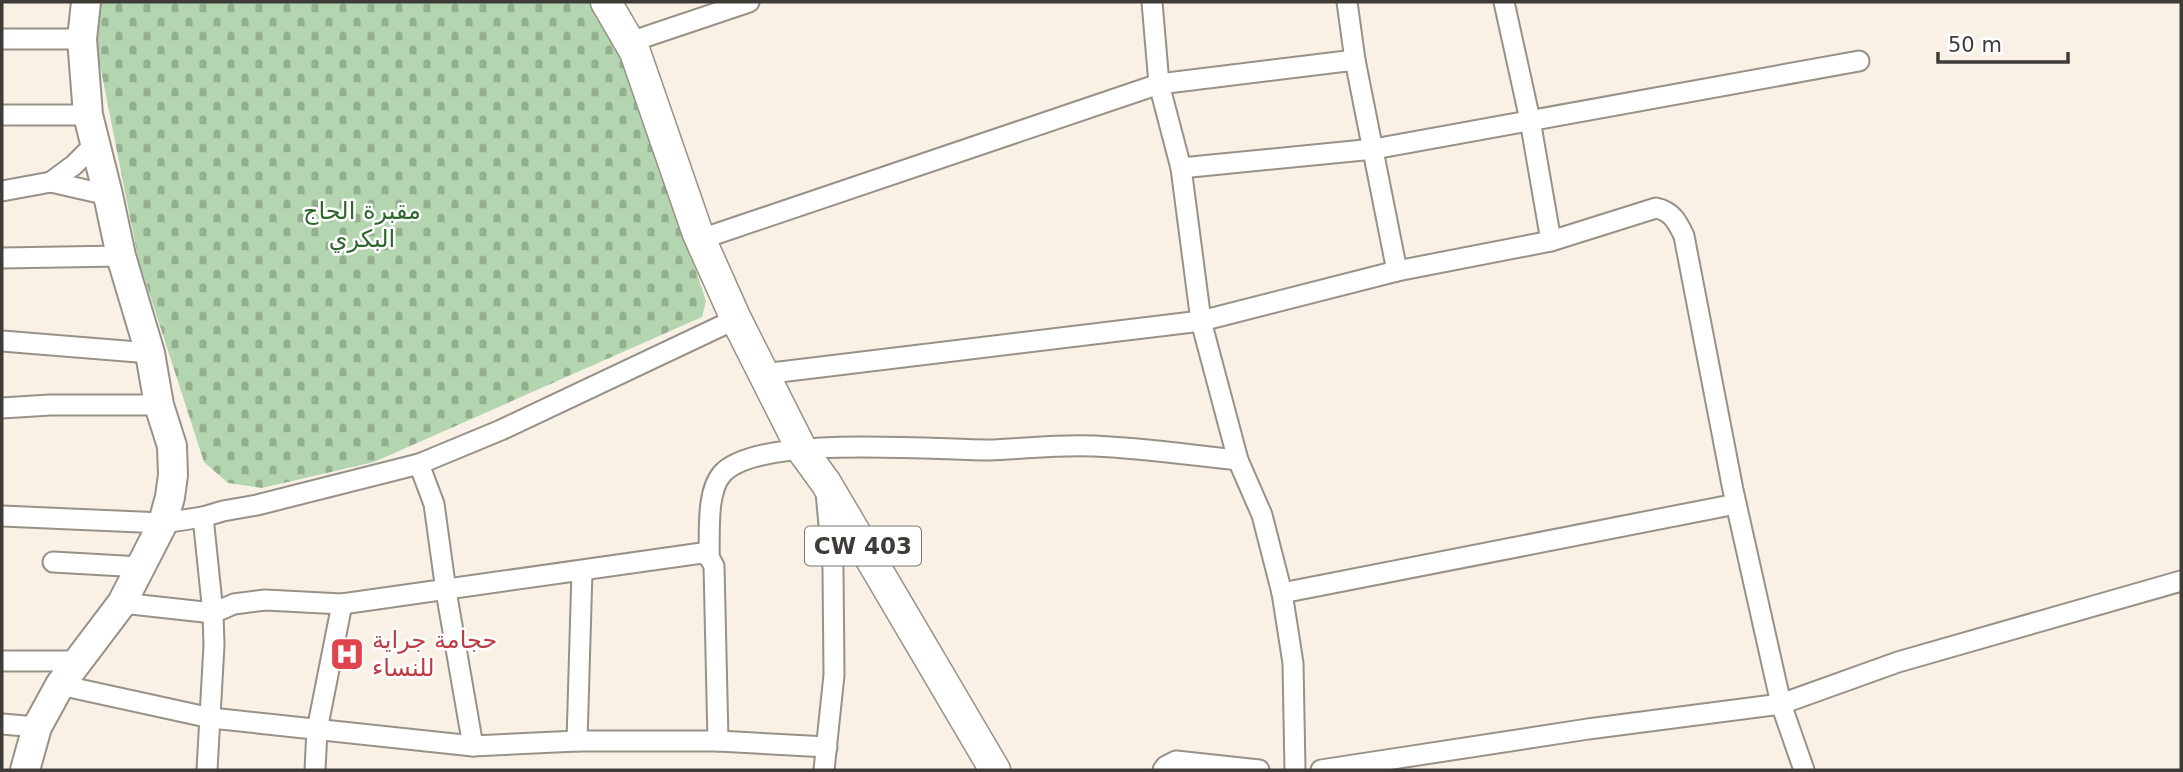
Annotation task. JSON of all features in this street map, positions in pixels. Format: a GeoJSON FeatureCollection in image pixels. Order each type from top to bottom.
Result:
{"type":"FeatureCollection","features":[{"type":"Feature","properties":{"kind":"main road","name":"CW 403"},"geometry":{"type":"LineString","coordinates":[[606,2],[635,52],[698,234],[736,319],[802,450],[826,483],[996,770]]}},
{"type":"Feature","properties":{"kind":"main road","name":"CW 403"},"geometry":{"type":"LineString","coordinates":[[619,2],[642,38],[660,79],[713,235],[736,319]]}},
{"type":"Feature","properties":{"kind":"street"},"geometry":{"type":"LineString","coordinates":[[25,770],[37,727],[60,685],[122,603],[141,567],[163,523],[172,486],[172,446],[159,405],[150,353],[121,256],[88,115],[82,39],[86,2]]}},
{"type":"Feature","properties":{"kind":"street"},"geometry":{"type":"LineString","coordinates":[[642,38],[749,2]]}},
{"type":"Feature","properties":{"kind":"street"},"geometry":{"type":"LineString","coordinates":[[1152,2],[1159,84],[1181,168],[1200,321],[1238,460],[1262,515],[1282,593],[1293,663],[1295,770]]}},
{"type":"Feature","properties":{"kind":"street"},"geometry":{"type":"LineString","coordinates":[[1347,2],[1355,60],[1397,271]]}},
{"type":"Feature","properties":{"kind":"street"},"geometry":{"type":"LineString","coordinates":[[1504,2],[1530,120],[1551,241]]}},
{"type":"Feature","properties":{"kind":"street"},"geometry":{"type":"LineString","coordinates":[[2,39],[82,39]]}},
{"type":"Feature","properties":{"kind":"street"},"geometry":{"type":"LineString","coordinates":[[713,235],[1159,84],[1355,60]]}},
{"type":"Feature","properties":{"kind":"street"},"geometry":{"type":"LineString","coordinates":[[1181,168],[1374,149],[1859,61]]}},
{"type":"Feature","properties":{"kind":"street"},"geometry":{"type":"LineString","coordinates":[[2,115],[88,115]]}},
{"type":"Feature","properties":{"kind":"street"},"geometry":{"type":"LineString","coordinates":[[51,182],[74,165],[95,144]]}},
{"type":"Feature","properties":{"kind":"street"},"geometry":{"type":"LineString","coordinates":[[2,191],[51,182],[108,195]]}},
{"type":"Feature","properties":{"kind":"street"},"geometry":{"type":"LineString","coordinates":[[764,374],[1200,321],[1397,271],[1551,241],[1656,208],[1668,212],[1678,223],[1684,236],[1736,504],[1781,704],[1804,770]]}},
{"type":"Feature","properties":{"kind":"street"},"geometry":{"type":"LineString","coordinates":[[2,258],[121,256]]}},
{"type":"Feature","properties":{"kind":"street"},"geometry":{"type":"LineString","coordinates":[[2,516],[163,523],[257,505],[419,464],[501,430],[736,319]]}},
{"type":"Feature","properties":{"kind":"street"},"geometry":{"type":"LineString","coordinates":[[2,341],[150,353]]}},
{"type":"Feature","properties":{"kind":"street"},"geometry":{"type":"LineString","coordinates":[[2,408],[159,405]]}},
{"type":"Feature","properties":{"kind":"street"},"geometry":{"type":"LineString","coordinates":[[718,741],[714,566],[709,557],[711,500],[714,486],[722,473],[749,458],[849,446],[1010,449],[1093,446],[1238,460]]}},
{"type":"Feature","properties":{"kind":"street"},"geometry":{"type":"LineString","coordinates":[[419,464],[434,504],[473,746]]}},
{"type":"Feature","properties":{"kind":"street"},"geometry":{"type":"LineString","coordinates":[[824,770],[834,675],[833,569],[826,483]]}},
{"type":"Feature","properties":{"kind":"street"},"geometry":{"type":"LineString","coordinates":[[1282,593],[1736,504]]}},
{"type":"Feature","properties":{"kind":"street"},"geometry":{"type":"LineString","coordinates":[[203,517],[213,613],[207,770]]}},
{"type":"Feature","properties":{"kind":"street"},"geometry":{"type":"LineString","coordinates":[[122,603],[213,613],[234,604],[265,600],[342,604],[702,553],[709,557]]}},
{"type":"Feature","properties":{"kind":"street"},"geometry":{"type":"LineString","coordinates":[[53,562],[141,567]]}},
{"type":"Feature","properties":{"kind":"street"},"geometry":{"type":"LineString","coordinates":[[577,741],[582,571]]}},
{"type":"Feature","properties":{"kind":"street"},"geometry":{"type":"LineString","coordinates":[[1321,770],[1588,729],[1781,704],[1898,662],[2181,581]]}},
{"type":"Feature","properties":{"kind":"street"},"geometry":{"type":"LineString","coordinates":[[315,770],[317,730],[342,604]]}},
{"type":"Feature","properties":{"kind":"street"},"geometry":{"type":"LineString","coordinates":[[2,661],[80,661]]}},
{"type":"Feature","properties":{"kind":"street"},"geometry":{"type":"LineString","coordinates":[[60,685],[211,718],[473,746],[577,741],[718,741],[827,747]]}},
{"type":"Feature","properties":{"kind":"street"},"geometry":{"type":"LineString","coordinates":[[2,724],[37,727]]}},
{"type":"Feature","properties":{"kind":"street"},"geometry":{"type":"LineString","coordinates":[[1163,770],[1176,761],[1259,770]]}},
{"type":"Feature","properties":{"kind":"green space","name":"مقبرة الحاج البكري"},"geometry":{"type":"Polygon","coordinates":[[[97,2],[597,2],[621,43],[706,301],[702,317],[374,462],[262,488],[228,483],[204,462],[138,258],[99,60],[97,2]]]}},
{"type":"Feature","properties":{"kind":"place","name":"حجامة جراية للنساء"},"geometry":{"type":"Point","coordinates":[347,654]}}]}
